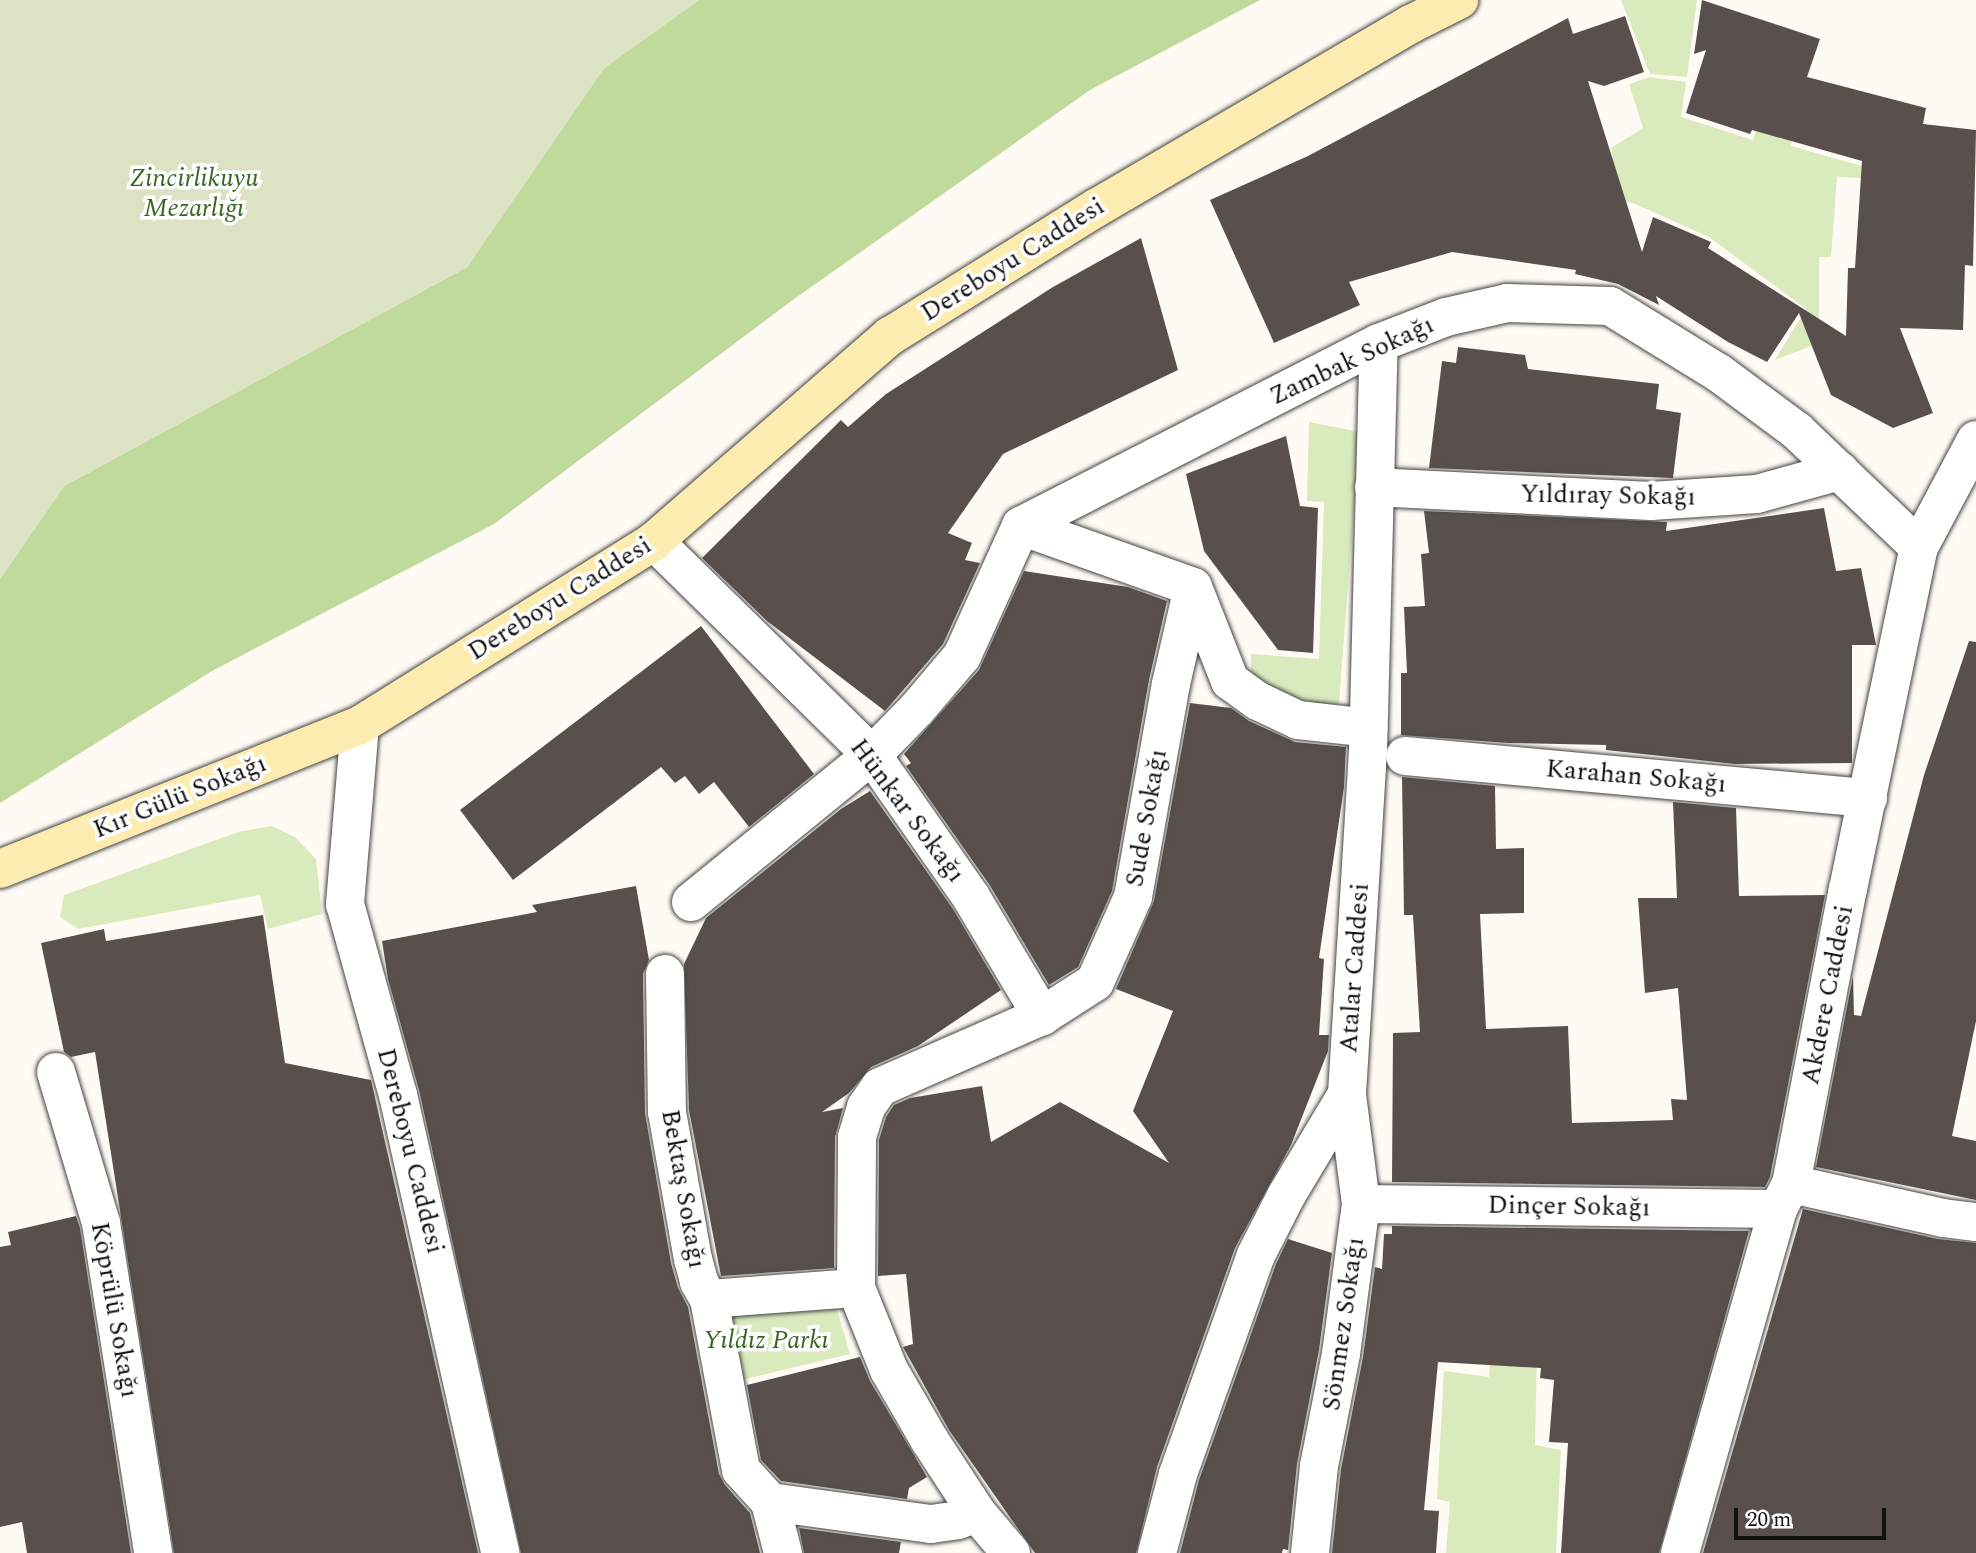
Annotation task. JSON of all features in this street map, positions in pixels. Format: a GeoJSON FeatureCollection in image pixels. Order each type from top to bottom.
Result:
{"type":"FeatureCollection","features":[{"type":"Feature","properties":{"kind":"main road","name":"Dereboyu Caddesi"},"geometry":{"type":"LineString","coordinates":[[360,724],[654,541],[890,336],[1108,201],[1411,24],[1459,0]]}},
{"type":"Feature","properties":{"kind":"main road","name":"Kır Gülü Sokağı"},"geometry":{"type":"LineString","coordinates":[[0,869],[360,724]]}},
{"type":"Feature","properties":{"kind":"street","name":"Zambak Sokağı"},"geometry":{"type":"LineString","coordinates":[[1021,526],[1379,343],[1446,317],[1507,303],[1610,306],[1719,373],[1797,431],[1919,547]]}},
{"type":"Feature","properties":{"kind":"street","name":"Atalar Caddesi"},"geometry":{"type":"LineString","coordinates":[[1157,1553],[1178,1474],[1256,1255],[1286,1196],[1347,1094],[1368,728],[1379,343]]}},
{"type":"Feature","properties":{"kind":"street","name":"Akdere Caddesi"},"geometry":{"type":"LineString","coordinates":[[1680,1553],[1785,1197],[1919,547],[1976,440]]}},
{"type":"Feature","properties":{"kind":"street","name":"Yıldıray Sokağı"},"geometry":{"type":"LineString","coordinates":[[1374,487],[1651,501],[1757,494],[1840,471]]}},
{"type":"Feature","properties":{"kind":"street"},"geometry":{"type":"LineString","coordinates":[[691,901],[872,755],[917,709],[962,656],[1021,526],[1193,587],[1230,681],[1258,701],[1298,720],[1368,728]]}},
{"type":"Feature","properties":{"kind":"street","name":"Hünkar Sokağı"},"geometry":{"type":"LineString","coordinates":[[654,541],[872,755],[971,897],[1042,1016]]}},
{"type":"Feature","properties":{"kind":"street","name":"Sude Sokağı"},"geometry":{"type":"LineString","coordinates":[[856,1288],[856,1137],[866,1107],[880,1087],[1042,1016],[1094,982],[1133,897],[1171,684],[1193,587]]}},
{"type":"Feature","properties":{"kind":"street","name":"Dereboyu Caddesi"},"geometry":{"type":"LineString","coordinates":[[360,724],[345,904],[398,1095],[500,1553]]}},
{"type":"Feature","properties":{"kind":"street","name":"Karahan Sokağı"},"geometry":{"type":"LineString","coordinates":[[1405,756],[1868,798]]}},
{"type":"Feature","properties":{"kind":"street","name":"Bektaş Sokağı"},"geometry":{"type":"LineString","coordinates":[[666,974],[667,1112],[693,1259],[699,1282],[709,1299],[741,1470],[771,1502],[783,1553]]}},
{"type":"Feature","properties":{"kind":"street","name":"Köprülü Sokağı"},"geometry":{"type":"LineString","coordinates":[[57,1072],[101,1223],[153,1553]]}},
{"type":"Feature","properties":{"kind":"street","name":"Sönmez Sokağı"},"geometry":{"type":"LineString","coordinates":[[1310,1553],[1319,1466],[1343,1341],[1361,1204],[1347,1094]]}},
{"type":"Feature","properties":{"kind":"street","name":"Dinçer Sokağı"},"geometry":{"type":"LineString","coordinates":[[1361,1204],[1785,1197],[1976,1222]]}},
{"type":"Feature","properties":{"kind":"street"},"geometry":{"type":"LineString","coordinates":[[709,1299],[856,1288],[889,1370],[977,1513],[1011,1553]]}},
{"type":"Feature","properties":{"kind":"street"},"geometry":{"type":"LineString","coordinates":[[771,1502],[931,1524],[958,1520],[977,1513]]}},
{"type":"Feature","properties":{"kind":"green space","name":"Zincirlikuyu Mezarlığı"},"geometry":{"type":"Polygon","coordinates":[[[0,0],[699,0],[604,68],[467,267],[64,486],[0,579],[0,0]]]}},
{"type":"Feature","properties":{"kind":"green space"},"geometry":{"type":"Polygon","coordinates":[[[699,0],[1260,0],[1090,90],[790,302],[494,524],[212,671],[0,803],[0,579],[64,486],[467,267],[604,68],[699,0]]]}},
{"type":"Feature","properties":{"kind":"green space"},"geometry":{"type":"Polygon","coordinates":[[[1621,0],[1697,0],[1687,77],[1650,74],[1621,0]]]}},
{"type":"Feature","properties":{"kind":"green space"},"geometry":{"type":"Polygon","coordinates":[[[1650,77],[1686,82],[1681,117],[1753,140],[1761,116],[1794,127],[1791,146],[1883,172],[1883,179],[1837,177],[1831,257],[1819,257],[1819,343],[1775,360],[1806,309],[1709,237],[1633,203],[1538,185],[1539,178],[1613,157],[1611,148],[1643,128],[1629,84],[1650,77]]]}},
{"type":"Feature","properties":{"kind":"green space"},"geometry":{"type":"Polygon","coordinates":[[[1309,422],[1360,432],[1339,702],[1322,714],[1295,710],[1251,672],[1251,654],[1319,659],[1324,502],[1307,501],[1309,422]]]}},
{"type":"Feature","properties":{"kind":"green space"},"geometry":{"type":"Polygon","coordinates":[[[272,826],[295,837],[316,859],[322,914],[268,929],[260,895],[78,929],[60,917],[64,895],[238,832],[272,826]]]}},
{"type":"Feature","properties":{"kind":"green space"},"geometry":{"type":"Polygon","coordinates":[[[1495,1301],[1538,1305],[1535,1445],[1561,1450],[1556,1553],[1446,1553],[1450,1502],[1437,1499],[1444,1371],[1489,1377],[1495,1301]]]}},
{"type":"Feature","properties":{"kind":"green space","name":"Yıldız Parkı"},"geometry":{"type":"Polygon","coordinates":[[[835,1303],[850,1354],[733,1382],[720,1314],[835,1303]]]}},
{"type":"Feature","properties":{"kind":"building"},"geometry":{"type":"Polygon","coordinates":[[[1702,0],[1820,39],[1807,77],[1926,108],[1923,124],[1976,130],[1973,266],[1965,265],[1963,330],[1900,328],[1933,413],[1893,428],[1831,395],[1799,313],[1767,362],[1728,342],[1656,296],[1659,305],[1618,284],[1575,274],[1576,270],[1452,252],[1349,282],[1360,305],[1274,343],[1210,200],[1308,156],[1568,18],[1573,34],[1625,16],[1644,72],[1604,86],[1588,81],[1642,252],[1653,217],[1711,242],[1708,248],[1846,336],[1848,268],[1855,268],[1862,161],[1752,130],[1750,134],[1686,113],[1706,50],[1694,54],[1702,0]]]}},
{"type":"Feature","properties":{"kind":"building"},"geometry":{"type":"Polygon","coordinates":[[[1141,238],[1178,370],[1003,454],[948,533],[972,543],[965,560],[980,563],[943,644],[885,711],[767,621],[702,558],[841,420],[848,427],[886,394],[1053,287],[1141,238]]]}},
{"type":"Feature","properties":{"kind":"building"},"geometry":{"type":"Polygon","coordinates":[[[1458,347],[1525,355],[1528,369],[1659,384],[1656,409],[1681,413],[1673,478],[1429,468],[1442,361],[1456,363],[1458,347]]]}},
{"type":"Feature","properties":{"kind":"building"},"geometry":{"type":"Polygon","coordinates":[[[1286,436],[1300,506],[1318,508],[1313,653],[1278,650],[1204,551],[1186,474],[1286,436]]]}},
{"type":"Feature","properties":{"kind":"building"},"geometry":{"type":"Polygon","coordinates":[[[1824,508],[1836,571],[1861,568],[1876,645],[1852,645],[1852,763],[1735,764],[1606,750],[1606,745],[1508,743],[1401,735],[1401,673],[1407,673],[1404,607],[1425,606],[1421,554],[1429,553],[1424,511],[1667,522],[1666,531],[1824,508]]]}},
{"type":"Feature","properties":{"kind":"building"},"geometry":{"type":"Polygon","coordinates":[[[1024,571],[1128,587],[1167,601],[1149,680],[1112,891],[1078,967],[1049,985],[989,884],[906,766],[911,763],[904,754],[979,670],[1024,571]]]}},
{"type":"Feature","properties":{"kind":"building"},"geometry":{"type":"Polygon","coordinates":[[[701,626],[814,774],[749,827],[714,782],[699,794],[685,776],[675,783],[661,767],[513,880],[460,810],[701,626]]]}},
{"type":"Feature","properties":{"kind":"building"},"geometry":{"type":"Polygon","coordinates":[[[1969,641],[1976,642],[1976,1021],[1952,1136],[1976,1141],[1976,1200],[1816,1167],[1853,976],[1854,1015],[1861,1016],[1924,775],[1969,641]]]}},
{"type":"Feature","properties":{"kind":"building"},"geometry":{"type":"Polygon","coordinates":[[[1190,703],[1231,708],[1249,721],[1295,742],[1346,747],[1344,787],[1319,958],[1324,959],[1319,1035],[1329,1035],[1328,1051],[1291,1145],[1235,1248],[1157,1467],[1136,1553],[1035,1553],[949,1430],[903,1347],[913,1344],[906,1274],[878,1276],[879,1140],[886,1117],[894,1105],[910,1098],[982,1086],[991,1142],[1060,1102],[1169,1163],[1133,1111],[1173,1011],[1116,989],[1154,901],[1190,703]]]}},
{"type":"Feature","properties":{"kind":"building"},"geometry":{"type":"Polygon","coordinates":[[[1402,777],[1495,786],[1496,849],[1524,848],[1524,913],[1480,914],[1486,1029],[1568,1026],[1572,1123],[1673,1120],[1671,1099],[1687,1100],[1678,988],[1645,993],[1638,898],[1677,898],[1673,802],[1736,808],[1739,896],[1825,895],[1770,1177],[1765,1187],[1392,1182],[1393,1033],[1420,1032],[1413,915],[1404,915],[1402,777]]]}},
{"type":"Feature","properties":{"kind":"building"},"geometry":{"type":"Polygon","coordinates":[[[870,791],[953,909],[1001,990],[918,1046],[871,1067],[849,1093],[822,1112],[843,1108],[835,1137],[834,1268],[721,1276],[689,1110],[684,964],[706,918],[841,809],[870,791]]]}},
{"type":"Feature","properties":{"kind":"building"},"geometry":{"type":"Polygon","coordinates":[[[636,886],[649,960],[643,974],[645,1113],[671,1263],[678,1288],[688,1307],[719,1474],[725,1485],[750,1513],[760,1553],[521,1553],[419,1090],[388,979],[382,941],[537,912],[532,905],[636,886]]]}},
{"type":"Feature","properties":{"kind":"building"},"geometry":{"type":"Polygon","coordinates":[[[263,915],[285,1063],[371,1080],[478,1553],[174,1553],[95,1052],[71,1057],[64,1052],[41,943],[104,929],[106,941],[263,915]]]}},
{"type":"Feature","properties":{"kind":"building"},"geometry":{"type":"Polygon","coordinates":[[[1803,1209],[1938,1239],[1976,1243],[1976,1553],[1703,1553],[1803,1209]]]}},
{"type":"Feature","properties":{"kind":"building"},"geometry":{"type":"Polygon","coordinates":[[[76,1216],[131,1553],[27,1553],[22,1522],[0,1527],[0,1247],[11,1245],[8,1232],[76,1216]]]}},
{"type":"Feature","properties":{"kind":"building"},"geometry":{"type":"Polygon","coordinates":[[[1392,1226],[1749,1231],[1659,1553],[1561,1553],[1568,1443],[1549,1442],[1554,1380],[1540,1378],[1541,1368],[1438,1362],[1424,1510],[1439,1511],[1436,1553],[1332,1553],[1341,1469],[1363,1357],[1375,1267],[1382,1269],[1384,1234],[1392,1234],[1392,1226]]]}},
{"type":"Feature","properties":{"kind":"building"},"geometry":{"type":"Polygon","coordinates":[[[1288,1239],[1332,1253],[1319,1350],[1297,1464],[1288,1550],[1283,1549],[1282,1553],[1180,1553],[1199,1480],[1276,1264],[1288,1239]]]}},
{"type":"Feature","properties":{"kind":"building"},"geometry":{"type":"Polygon","coordinates":[[[860,1357],[870,1381],[927,1477],[909,1488],[907,1499],[781,1481],[761,1460],[747,1385],[860,1357]]]}},
{"type":"Feature","properties":{"kind":"building"},"geometry":{"type":"Polygon","coordinates":[[[799,1528],[901,1542],[899,1553],[804,1553],[799,1528]]]}}]}
